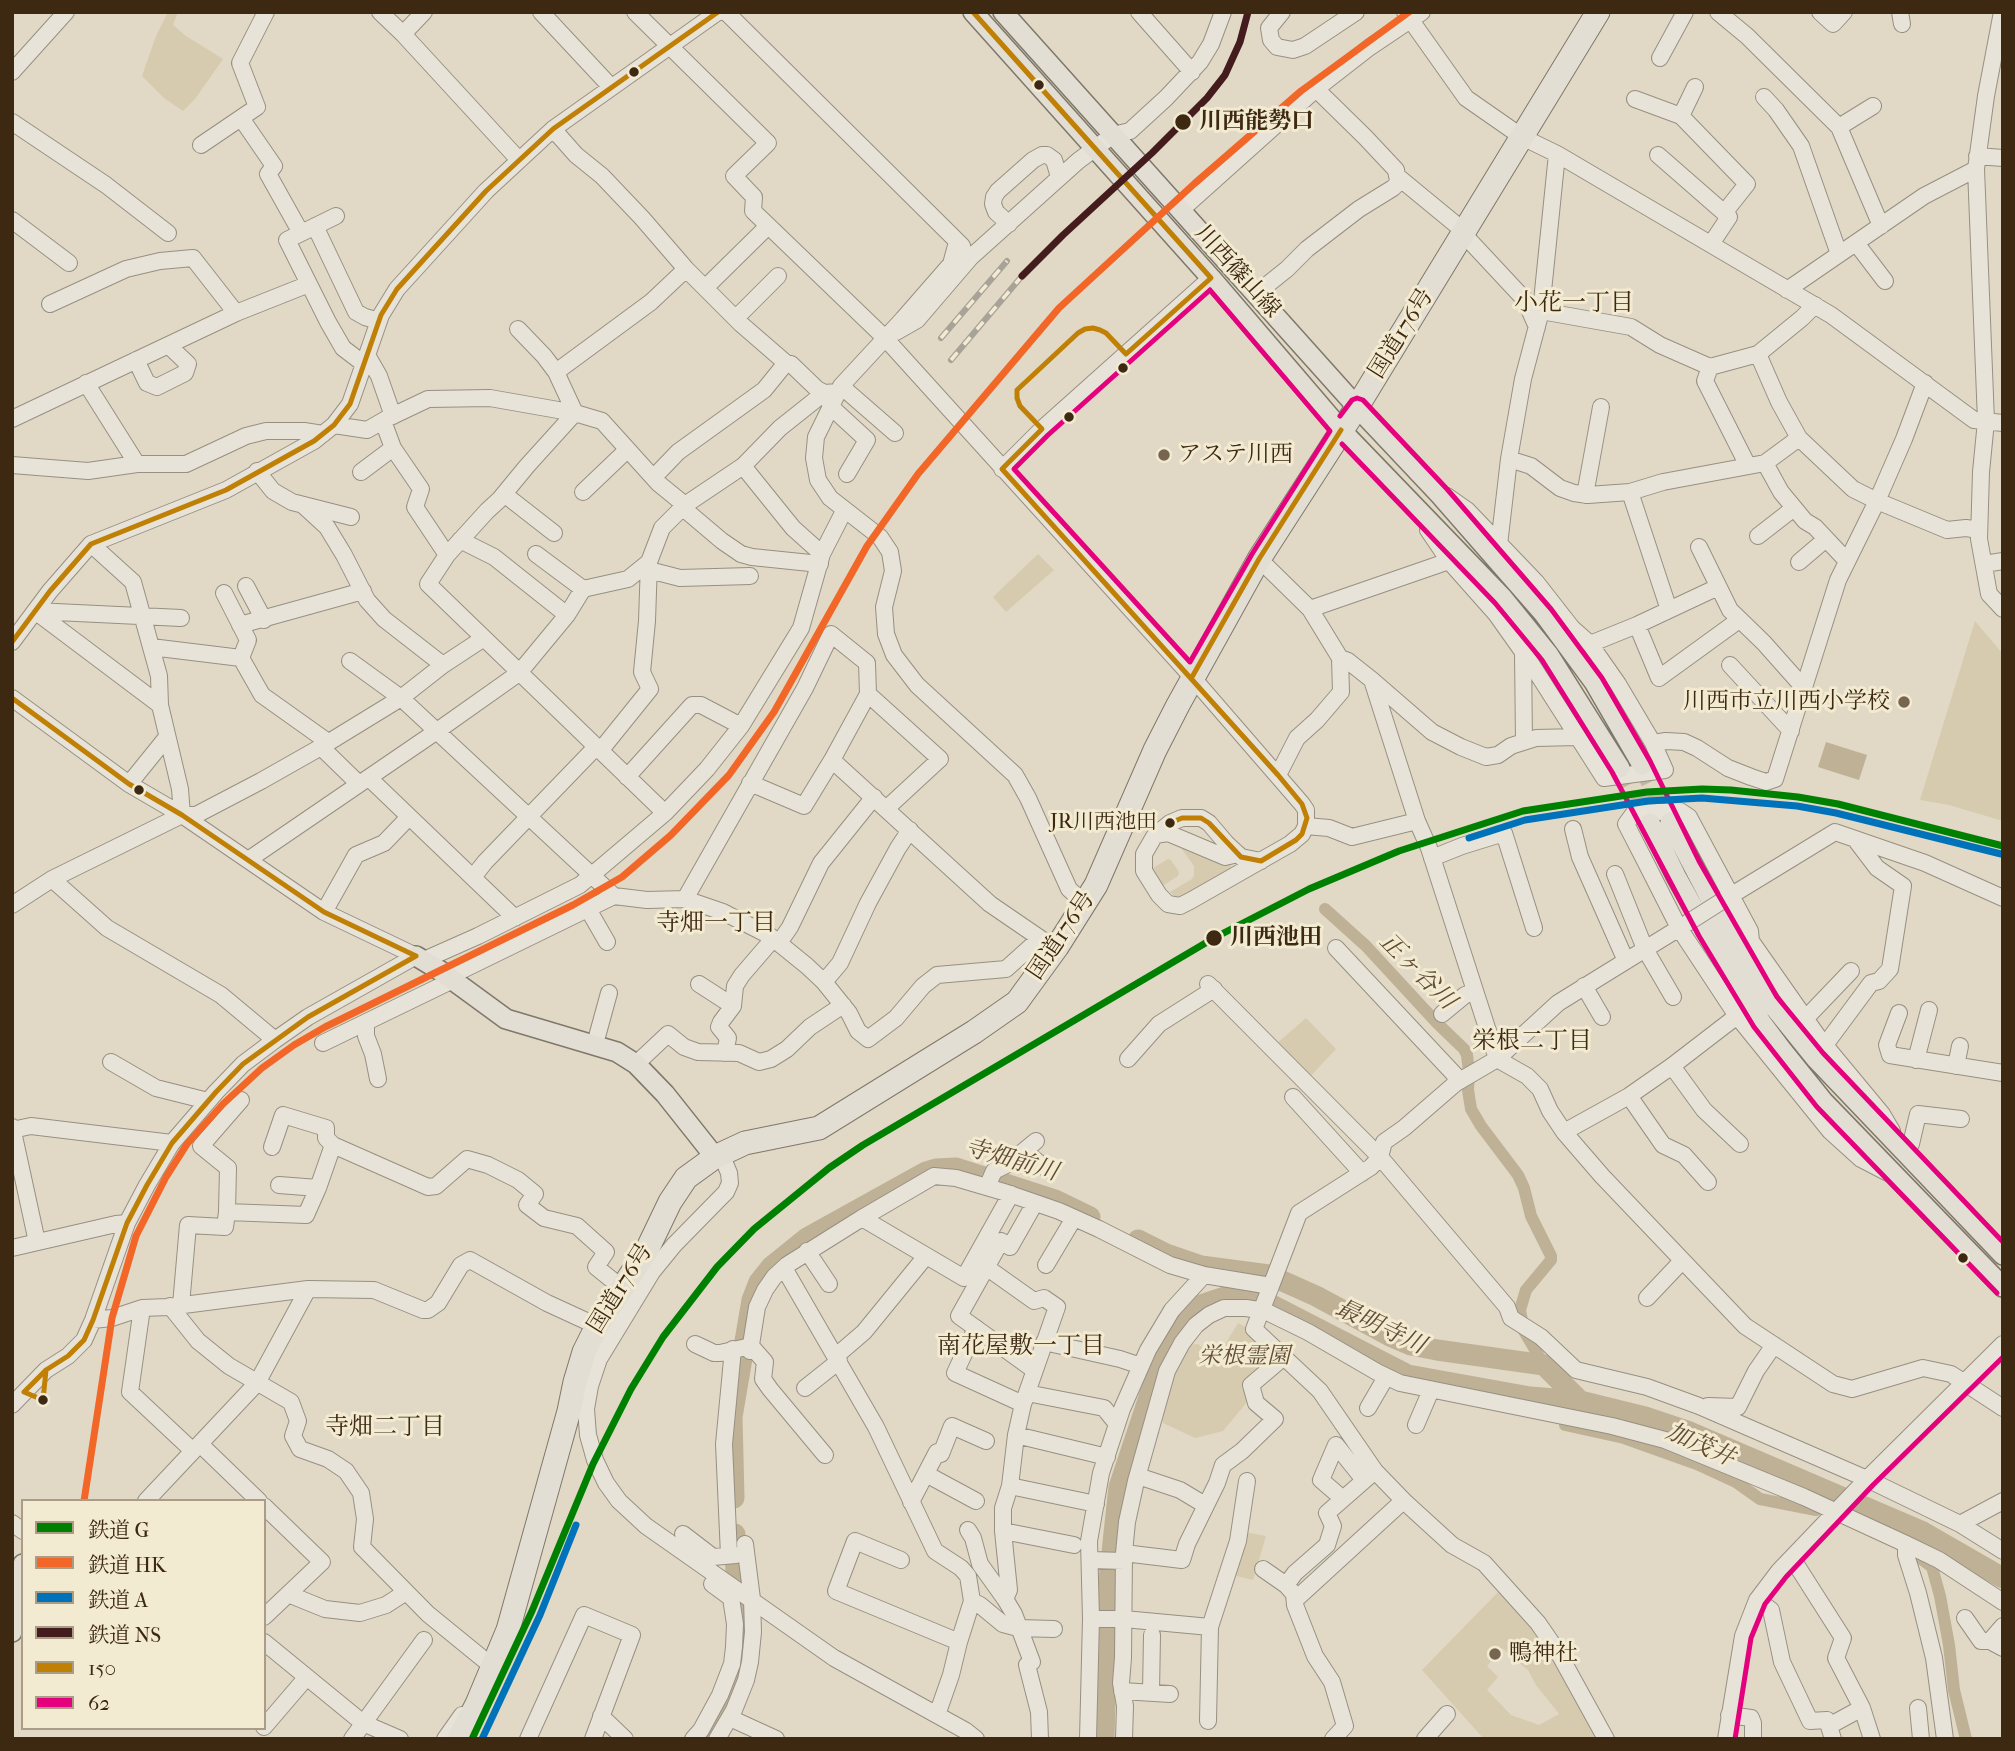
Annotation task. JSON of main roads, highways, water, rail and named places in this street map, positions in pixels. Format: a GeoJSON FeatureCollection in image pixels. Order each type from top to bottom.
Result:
{"type":"FeatureCollection","features":[{"type":"Feature","properties":{"kind":"highway","name":"国道176号"},"geometry":{"type":"LineString","coordinates":[[459,1739],[508,1630],[584,1352],[597,1326],[647,1250],[670,1202],[686,1178],[718,1155],[745,1143],[819,1128],[974,1032],[1017,1002],[1050,944],[1085,904],[1107,862],[1155,750],[1192,677],[1259,559],[1357,407],[1598,12]]}},
{"type":"Feature","properties":{"kind":"main road","name":"川西篠山線"},"geometry":{"type":"LineString","coordinates":[[973,12],[1211,278],[1341,429],[1502,597],[1549,655],[1620,768]]}},
{"type":"Feature","properties":{"kind":"main road","name":"川西篠山線"},"geometry":{"type":"LineString","coordinates":[[1003,12],[1544,614],[1594,682],[1642,765]]}},
{"type":"Feature","properties":{"kind":"main road"},"geometry":{"type":"LineString","coordinates":[[1670,822],[1721,919],[1770,1002],[1816,1059],[2003,1255]]}},
{"type":"Feature","properties":{"kind":"main road"},"geometry":{"type":"LineString","coordinates":[[1650,823],[1707,932],[1761,1021],[1824,1101],[2003,1287]]}},
{"type":"Feature","properties":{"kind":"main road"},"geometry":{"type":"LineString","coordinates":[[420,958],[506,1019],[595,1044],[617,1052],[636,1064],[718,1155]]}},
{"type":"Feature","properties":{"kind":"main road"},"geometry":{"type":"LineString","coordinates":[[12,1632],[21,1576]]}},
{"type":"Feature","properties":{"kind":"waterway","name":"正ヶ谷川"},"geometry":{"type":"LineString","coordinates":[[1325,909],[1366,946],[1467,1055],[1471,1109],[1518,1175],[1531,1216],[1551,1256],[1551,1260],[1526,1290],[1520,1310],[1524,1331],[1544,1365]]}},
{"type":"Feature","properties":{"kind":"waterway","name":"寺畑前川"},"geometry":{"type":"LineString","coordinates":[[734,1498],[732,1417],[752,1300],[759,1282],[771,1267],[807,1238],[936,1169],[956,1168],[1055,1200],[1090,1217]]}},
{"type":"Feature","properties":{"kind":"waterway","name":"寺畑前川"},"geometry":{"type":"LineString","coordinates":[[1138,1240],[1166,1254],[1201,1266],[1269,1275],[1411,1345],[1544,1365],[1580,1401]]}},
{"type":"Feature","properties":{"kind":"waterway","name":"最明寺川"},"geometry":{"type":"LineString","coordinates":[[1104,1739],[1108,1589],[1119,1487],[1173,1333],[1198,1306],[1234,1294],[1270,1304],[1408,1375],[1530,1397],[1580,1401],[1645,1417],[1687,1431],[1923,1532],[2003,1578]]}},
{"type":"Feature","properties":{"kind":"waterway","name":"加茂井"},"geometry":{"type":"LineString","coordinates":[[1565,1425],[1624,1438],[1697,1464],[1736,1482],[1760,1499],[1816,1510]]}},
{"type":"Feature","properties":{"kind":"waterway","name":"寺畑前川"},"geometry":{"type":"LineString","coordinates":[[703,1739],[732,1698],[740,1671],[742,1630],[736,1578],[735,1534]]}},
{"type":"Feature","properties":{"kind":"waterway","name":"加茂井"},"geometry":{"type":"LineString","coordinates":[[1916,1555],[1932,1567],[1940,1596],[1954,1690],[1966,1739]]}},
{"type":"Feature","properties":{"kind":"tunnel"},"geometry":{"type":"LineString","coordinates":[[1642,765],[1670,822]]}},
{"type":"Feature","properties":{"kind":"tunnel"},"geometry":{"type":"LineString","coordinates":[[1620,768],[1650,823]]}},
{"type":"Feature","properties":{"kind":"railway"},"geometry":{"type":"LineString","coordinates":[[941,338],[1007,261]]}},
{"type":"Feature","properties":{"kind":"railway"},"geometry":{"type":"LineString","coordinates":[[951,360],[1022,276]]}},
{"type":"Feature","properties":{"kind":"rail line","name":"NS"},"geometry":{"type":"LineString","coordinates":[[1022,276],[1207,98],[1225,75],[1240,42],[1248,12]]}},
{"type":"Feature","properties":{"kind":"rail line","name":"HK"},"geometry":{"type":"LineString","coordinates":[[84,1499],[112,1318],[136,1236],[166,1177],[187,1144],[223,1104],[262,1068],[294,1045],[325,1027],[573,905],[622,877],[671,835],[729,775],[774,712],[867,546],[918,474],[1059,308],[1194,184],[1301,91],[1409,12]]}},
{"type":"Feature","properties":{"kind":"rail line","name":"G"},"geometry":{"type":"LineString","coordinates":[[472,1739],[532,1611],[593,1464],[631,1389],[663,1337],[717,1267],[754,1229],[829,1168],[863,1145],[1214,938],[1309,889],[1399,851],[1523,811],[1647,792],[1702,789],[1798,797],[1838,804],[2003,846]]}},
{"type":"Feature","properties":{"kind":"rail line","name":"A"},"geometry":{"type":"LineString","coordinates":[[1469,838],[1525,820],[1648,801],[1702,798],[1797,806],[1836,813],[2001,854]]}},
{"type":"Feature","properties":{"kind":"rail line","name":"A"},"geometry":{"type":"LineString","coordinates":[[482,1739],[540,1615],[576,1525]]}},
{"type":"Feature","properties":{"kind":"place","name":"川西能勢口"},"geometry":{"type":"Point","coordinates":[1183,122]}},
{"type":"Feature","properties":{"kind":"place","name":"アステ川西"},"geometry":{"type":"Point","coordinates":[1164,455]}},
{"type":"Feature","properties":{"kind":"place","name":"川西市立川西小学校"},"geometry":{"type":"Point","coordinates":[1904,702]}},
{"type":"Feature","properties":{"kind":"place","name":"JR川西池田"},"geometry":{"type":"Point","coordinates":[1170,823]}},
{"type":"Feature","properties":{"kind":"place","name":"川西池田"},"geometry":{"type":"Point","coordinates":[1214,938]}},
{"type":"Feature","properties":{"kind":"place","name":"鴨神社"},"geometry":{"type":"Point","coordinates":[1495,1654]}},
{"type":"Feature","properties":{"kind":"district","name":"小花一丁目"},"geometry":{"type":"Point","coordinates":[1574,304]}},
{"type":"Feature","properties":{"kind":"district","name":"寺畑一丁目"},"geometry":{"type":"Point","coordinates":[716,924]}},
{"type":"Feature","properties":{"kind":"district","name":"栄根二丁目"},"geometry":{"type":"Point","coordinates":[1532,1042]}},
{"type":"Feature","properties":{"kind":"district","name":"南花屋敷一丁目"},"geometry":{"type":"Point","coordinates":[1021,1347]}},
{"type":"Feature","properties":{"kind":"district","name":"寺畑二丁目"},"geometry":{"type":"Point","coordinates":[385,1428]}},
{"type":"Feature","properties":{"kind":"park label","name":"栄根霊園"},"geometry":{"type":"Point","coordinates":[1244,1357]}}]}
